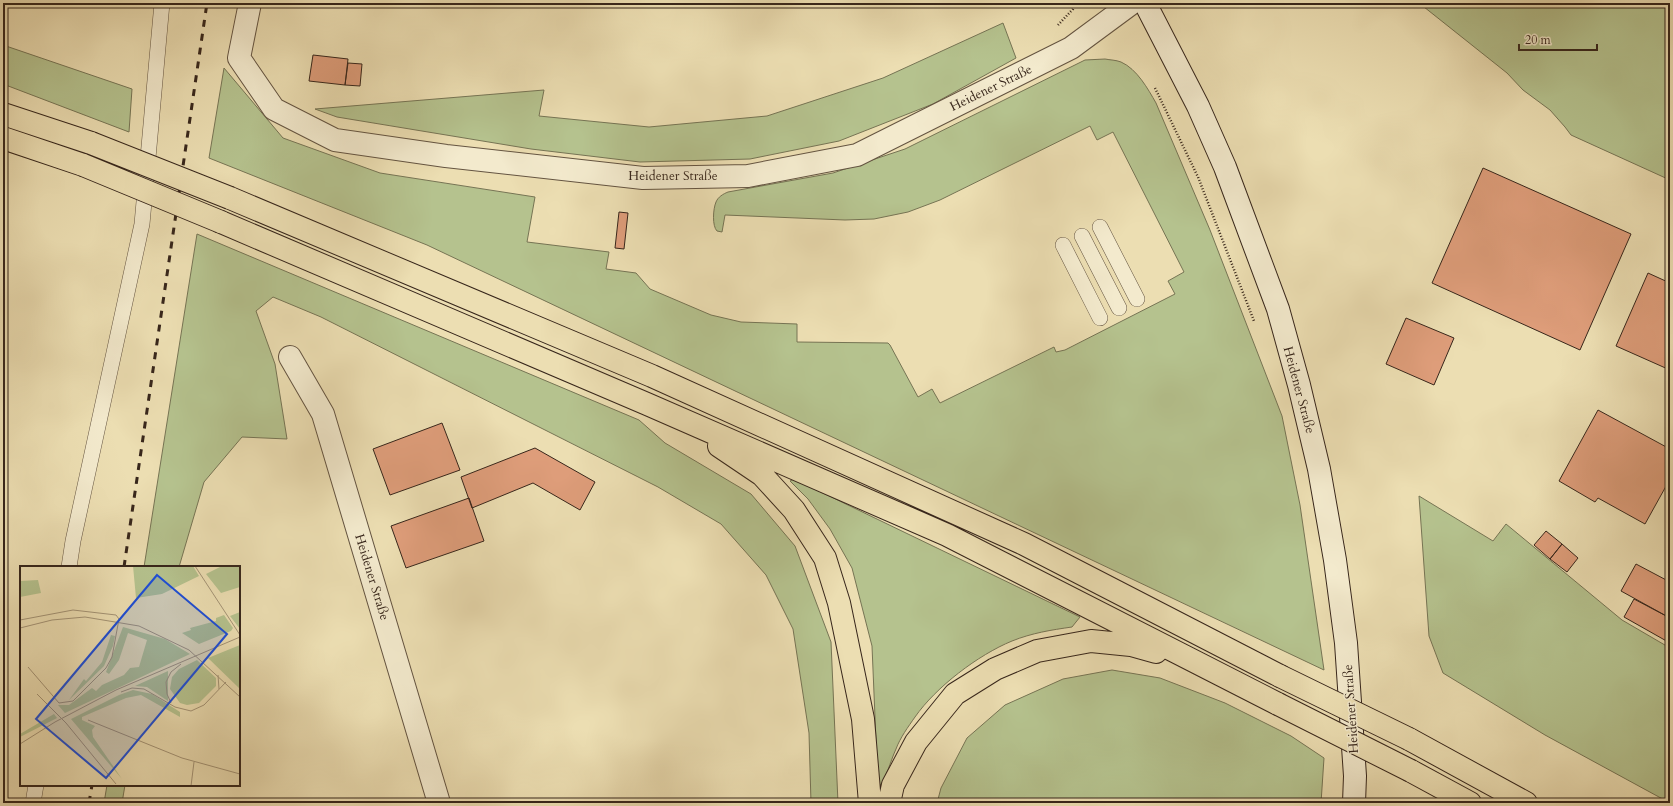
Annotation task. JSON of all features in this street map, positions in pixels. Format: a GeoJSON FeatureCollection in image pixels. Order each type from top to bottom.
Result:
{"type":"FeatureCollection","features":[{"type":"Feature","properties":{"kind":"highway"},"geometry":{"type":"LineString","coordinates":[[3,114],[91,143],[230,198],[652,376],[1024,544],[1280,676],[1409,740],[1526,803]]}},
{"type":"Feature","properties":{"kind":"highway"},"geometry":{"type":"LineString","coordinates":[[3,138],[82,165],[221,222],[647,404],[947,535],[1411,771],[1470,803]]}},
{"type":"Feature","properties":{"kind":"highway"},"geometry":{"type":"LineString","coordinates":[[647,404],[724,449],[762,476],[794,510],[825,558],[840,603],[863,720],[870,803]]}},
{"type":"Feature","properties":{"kind":"highway"},"geometry":{"type":"LineString","coordinates":[[890,803],[893,785],[916,742],[955,694],[995,669],[1036,651],[1090,641],[1131,645],[1179,658],[1278,704]]}},
{"type":"Feature","properties":{"kind":"street","name":"Heidener Straße"},"geometry":{"type":"LineString","coordinates":[[250,3],[239,58],[274,109],[335,140],[446,156],[643,178],[748,176],[857,155],[1071,48],[1132,3]]}},
{"type":"Feature","properties":{"kind":"street","name":"Heidener Straße"},"geometry":{"type":"LineString","coordinates":[[1145,3],[1198,106],[1226,167],[1278,309],[1320,469],[1335,560],[1346,643],[1355,776],[1354,803]]}},
{"type":"Feature","properties":{"kind":"street","name":"Heidener Straße"},"geometry":{"type":"LineString","coordinates":[[290,357],[323,414],[439,803]]}},
{"type":"Feature","properties":{"kind":"lane"},"geometry":{"type":"LineString","coordinates":[[69,566],[82,496],[142,224],[162,3]]}},
{"type":"Feature","properties":{"kind":"lane"},"geometry":{"type":"LineString","coordinates":[[1100,227],[1137,299]]}},
{"type":"Feature","properties":{"kind":"lane"},"geometry":{"type":"LineString","coordinates":[[1082,236],[1119,308]]}},
{"type":"Feature","properties":{"kind":"lane"},"geometry":{"type":"LineString","coordinates":[[1063,246],[1100,318]]}},
{"type":"Feature","properties":{"kind":"lane"},"geometry":{"type":"LineString","coordinates":[[34,803],[36,786]]}},
{"type":"Feature","properties":{"kind":"path"},"geometry":{"type":"LineString","coordinates":[[1154,88],[1198,177],[1256,325]]}},
{"type":"Feature","properties":{"kind":"green space"},"geometry":{"type":"Polygon","coordinates":[[[1419,3],[1670,3],[1670,180],[1571,135],[1550,110],[1523,90],[1507,73],[1419,3]]]}},
{"type":"Feature","properties":{"kind":"green space"},"geometry":{"type":"Polygon","coordinates":[[[1003,23],[1016,58],[933,104],[839,141],[750,159],[640,162],[531,149],[337,117],[315,109],[544,90],[539,116],[649,127],[767,116],[883,78],[1003,23]]]}},
{"type":"Feature","properties":{"kind":"green space"},"geometry":{"type":"Polygon","coordinates":[[[3,45],[132,89],[129,132],[3,84],[3,45]]]}},
{"type":"Feature","properties":{"kind":"green space"},"geometry":{"type":"Polygon","coordinates":[[[1105,59],[1121,62],[1132,69],[1142,80],[1156,103],[1210,230],[1282,416],[1300,505],[1324,670],[427,245],[209,158],[224,68],[283,138],[380,173],[535,197],[527,242],[609,252],[606,269],[636,273],[650,289],[711,315],[741,322],[797,324],[797,342],[888,343],[918,397],[932,389],[940,403],[1054,347],[1056,352],[1065,350],[1175,294],[1168,281],[1184,272],[1113,132],[1097,140],[1090,126],[940,200],[908,212],[874,219],[845,220],[725,215],[722,232],[717,231],[714,225],[716,202],[721,196],[728,192],[833,173],[905,149],[1085,60],[1105,59]]]}},
{"type":"Feature","properties":{"kind":"green space"},"geometry":{"type":"Polygon","coordinates":[[[197,234],[639,420],[665,443],[751,494],[795,546],[831,642],[838,803],[811,803],[809,733],[793,629],[766,575],[721,524],[658,487],[321,317],[273,297],[256,311],[275,364],[287,439],[242,437],[204,482],[179,566],[144,566],[197,234]]]}},
{"type":"Feature","properties":{"kind":"green space"},"geometry":{"type":"Polygon","coordinates":[[[794,479],[1080,617],[1072,627],[1027,636],[999,647],[972,663],[946,683],[934,694],[907,729],[898,745],[884,779],[878,788],[872,646],[852,568],[830,529],[808,499],[790,481],[794,479]]]}},
{"type":"Feature","properties":{"kind":"green space"},"geometry":{"type":"Polygon","coordinates":[[[1419,496],[1493,541],[1506,524],[1622,620],[1670,648],[1670,803],[1545,735],[1443,673],[1429,636],[1419,496]]]}},
{"type":"Feature","properties":{"kind":"green space"},"geometry":{"type":"Polygon","coordinates":[[[1112,670],[1160,678],[1225,703],[1291,736],[1324,758],[1321,803],[937,803],[941,788],[967,738],[1005,705],[1063,679],[1112,670]]]}},
{"type":"Feature","properties":{"kind":"green space"},"geometry":{"type":"Polygon","coordinates":[[[107,786],[125,786],[122,803],[104,803],[107,786]]]}},
{"type":"Feature","properties":{"kind":"building"},"geometry":{"type":"Polygon","coordinates":[[[313,55],[348,59],[345,85],[309,81],[313,55]]]}},
{"type":"Feature","properties":{"kind":"building"},"geometry":{"type":"Polygon","coordinates":[[[348,63],[362,64],[360,86],[345,85],[348,63]]]}},
{"type":"Feature","properties":{"kind":"building"},"geometry":{"type":"Polygon","coordinates":[[[1483,168],[1631,234],[1580,350],[1432,283],[1483,168]]]}},
{"type":"Feature","properties":{"kind":"building"},"geometry":{"type":"Polygon","coordinates":[[[619,212],[628,213],[624,249],[615,248],[619,212]]]}},
{"type":"Feature","properties":{"kind":"building"},"geometry":{"type":"Polygon","coordinates":[[[1648,273],[1670,283],[1670,370],[1616,346],[1648,273]]]}},
{"type":"Feature","properties":{"kind":"building"},"geometry":{"type":"Polygon","coordinates":[[[1406,318],[1454,338],[1434,385],[1386,364],[1406,318]]]}},
{"type":"Feature","properties":{"kind":"building"},"geometry":{"type":"Polygon","coordinates":[[[1598,410],[1670,449],[1670,479],[1645,524],[1598,498],[1595,502],[1559,481],[1598,410]]]}},
{"type":"Feature","properties":{"kind":"building"},"geometry":{"type":"Polygon","coordinates":[[[442,423],[460,470],[390,495],[373,449],[442,423]]]}},
{"type":"Feature","properties":{"kind":"building"},"geometry":{"type":"Polygon","coordinates":[[[535,448],[595,482],[580,510],[533,483],[472,508],[461,477],[535,448]]]}},
{"type":"Feature","properties":{"kind":"building"},"geometry":{"type":"Polygon","coordinates":[[[469,498],[484,541],[406,568],[391,526],[469,498]]]}},
{"type":"Feature","properties":{"kind":"building"},"geometry":{"type":"Polygon","coordinates":[[[1546,531],[1562,544],[1550,559],[1534,545],[1546,531]]]}},
{"type":"Feature","properties":{"kind":"building"},"geometry":{"type":"Polygon","coordinates":[[[1562,544],[1578,558],[1567,572],[1550,559],[1562,544]]]}},
{"type":"Feature","properties":{"kind":"building"},"geometry":{"type":"Polygon","coordinates":[[[1636,564],[1670,582],[1670,618],[1621,591],[1636,564]]]}},
{"type":"Feature","properties":{"kind":"building"},"geometry":{"type":"Polygon","coordinates":[[[1634,599],[1670,618],[1670,643],[1624,617],[1634,599]]]}},
{"type":"Feature","properties":{"kind":"railway"},"geometry":{"type":"LineString","coordinates":[[124,566],[207,3]]}},
{"type":"Feature","properties":{"kind":"railway"},"geometry":{"type":"LineString","coordinates":[[89,803],[92,786]]}}]}
